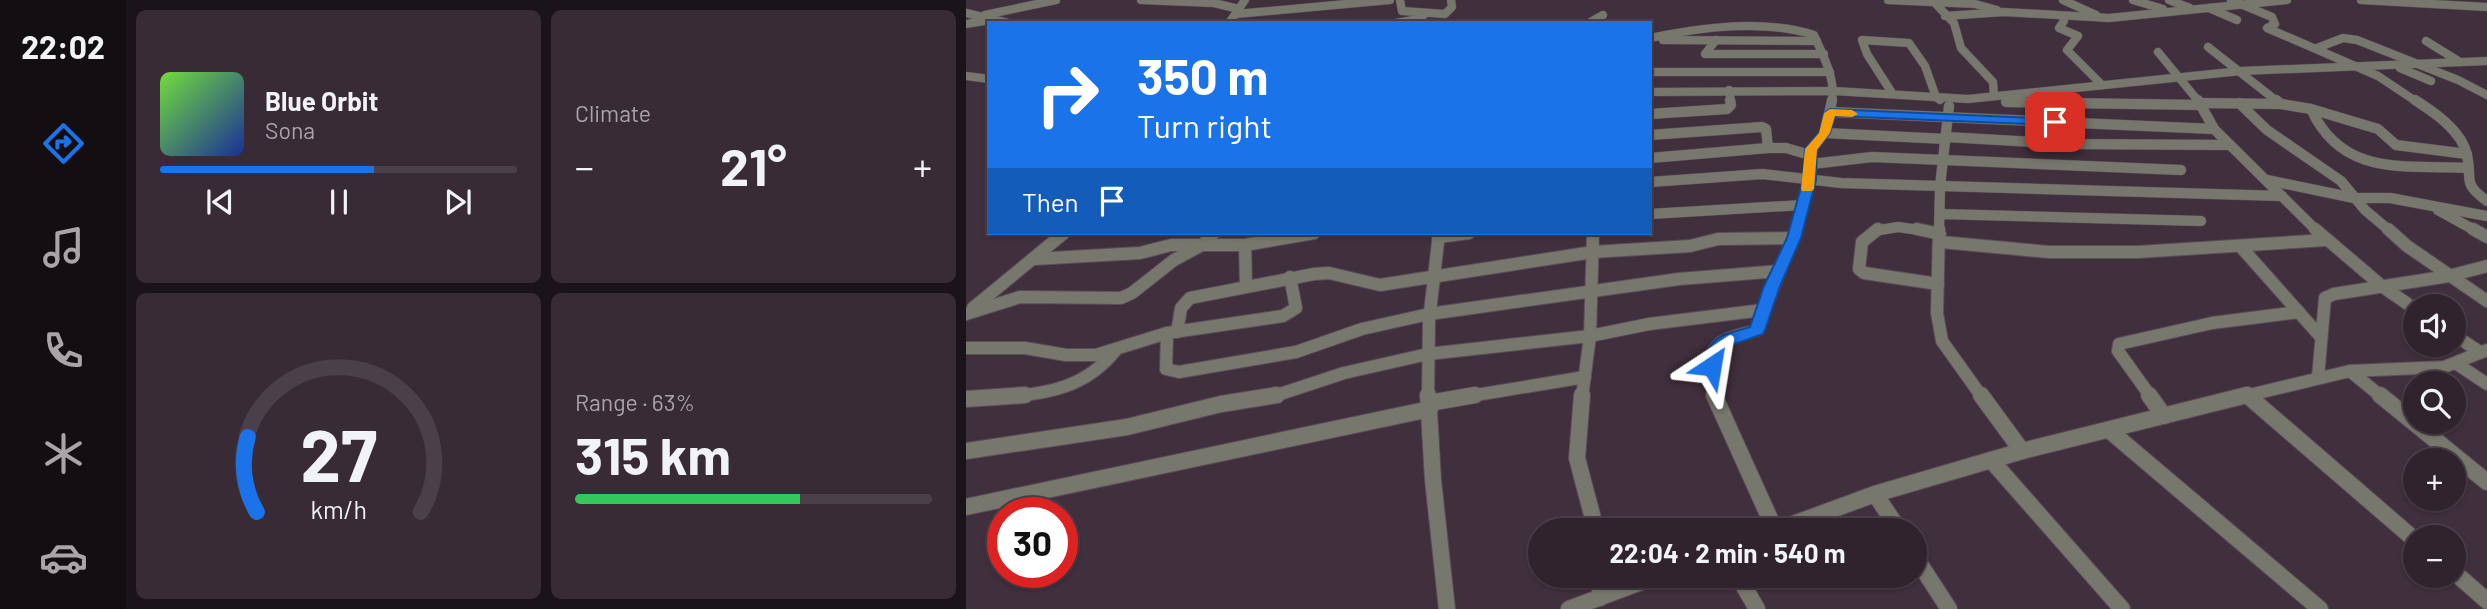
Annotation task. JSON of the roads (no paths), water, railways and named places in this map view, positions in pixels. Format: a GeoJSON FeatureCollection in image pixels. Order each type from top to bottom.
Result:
{"type":"FeatureCollection","features":[{"type":"Feature","properties":{"kind":"street"},"geometry":{"type":"LineString","coordinates":[[966,24],[1056,0]]}},
{"type":"Feature","properties":{"kind":"street"},"geometry":{"type":"LineString","coordinates":[[1142,0],[1203,2],[1238,11],[1390,0]]}},
{"type":"Feature","properties":{"kind":"street"},"geometry":{"type":"LineString","coordinates":[[1230,21],[1245,0]]}},
{"type":"Feature","properties":{"kind":"street"},"geometry":{"type":"LineString","coordinates":[[1400,0],[1402,11],[1426,13],[1447,13],[1452,7],[1451,0]]}},
{"type":"Feature","properties":{"kind":"street"},"geometry":{"type":"LineString","coordinates":[[1888,0],[1975,4],[2004,12]]}},
{"type":"Feature","properties":{"kind":"street"},"geometry":{"type":"LineString","coordinates":[[2063,0],[2099,17]]}},
{"type":"Feature","properties":{"kind":"street"},"geometry":{"type":"LineString","coordinates":[[2133,0],[2172,12]]}},
{"type":"Feature","properties":{"kind":"street"},"geometry":{"type":"LineString","coordinates":[[2169,0],[2193,10]]}},
{"type":"Feature","properties":{"kind":"street"},"geometry":{"type":"LineString","coordinates":[[1945,16],[2004,12],[2099,17],[2193,10],[2235,2],[2287,0]]}},
{"type":"Feature","properties":{"kind":"street"},"geometry":{"type":"LineString","coordinates":[[2361,0],[2487,7]]}},
{"type":"Feature","properties":{"kind":"street"},"geometry":{"type":"LineString","coordinates":[[1933,1],[1954,23],[1961,48],[1993,82],[1997,94],[2007,103],[2010,121]]}},
{"type":"Feature","properties":{"kind":"street"},"geometry":{"type":"LineString","coordinates":[[2235,2],[2275,19],[2275,24],[2267,28],[2363,68],[2436,114],[2458,136],[2467,154],[2467,180],[2472,190],[2487,201]]}},
{"type":"Feature","properties":{"kind":"street"},"geometry":{"type":"LineString","coordinates":[[2465,5],[2482,15]]}},
{"type":"Feature","properties":{"kind":"street"},"geometry":{"type":"LineString","coordinates":[[2208,8],[2237,20]]}},
{"type":"Feature","properties":{"kind":"street"},"geometry":{"type":"LineString","coordinates":[[966,13],[1002,21]]}},
{"type":"Feature","properties":{"kind":"street"},"geometry":{"type":"LineString","coordinates":[[1408,21],[1419,19],[1426,13]]}},
{"type":"Feature","properties":{"kind":"street"},"geometry":{"type":"LineString","coordinates":[[1592,21],[1603,15]]}},
{"type":"Feature","properties":{"kind":"street"},"geometry":{"type":"LineString","coordinates":[[2063,17],[2064,21],[2059,28],[2078,36],[2067,50],[2102,85]]}},
{"type":"Feature","properties":{"kind":"street"},"geometry":{"type":"LineString","coordinates":[[1652,38],[1694,30],[1751,28],[1805,32],[1814,35],[1830,72],[1834,90],[1830,113],[1825,133],[1815,143],[1809,180],[1794,238],[1757,330],[1725,340],[1716,347],[1712,366],[1712,389],[1771,518]]}},
{"type":"Feature","properties":{"kind":"street"},"geometry":{"type":"LineString","coordinates":[[1652,38],[1817,41]]}},
{"type":"Feature","properties":{"kind":"street"},"geometry":{"type":"LineString","coordinates":[[2317,48],[2350,38],[2423,65],[2487,95]]}},
{"type":"Feature","properties":{"kind":"street"},"geometry":{"type":"LineString","coordinates":[[1716,40],[1705,54],[1824,54]]}},
{"type":"Feature","properties":{"kind":"street"},"geometry":{"type":"LineString","coordinates":[[1892,93],[1887,81],[1869,60],[1861,40],[1909,43],[1925,66],[1936,97],[1947,112],[1940,186],[1939,330],[1947,350],[2022,450]]}},
{"type":"Feature","properties":{"kind":"street"},"geometry":{"type":"LineString","coordinates":[[2426,41],[2460,62]]}},
{"type":"Feature","properties":{"kind":"street"},"geometry":{"type":"LineString","coordinates":[[2208,47],[2281,104]]}},
{"type":"Feature","properties":{"kind":"street"},"geometry":{"type":"LineString","coordinates":[[2158,52],[2201,104],[2214,129],[2326,240],[2403,301]]}},
{"type":"Feature","properties":{"kind":"street"},"geometry":{"type":"LineString","coordinates":[[2330,53],[2394,67],[2431,81]]}},
{"type":"Feature","properties":{"kind":"street"},"geometry":{"type":"LineString","coordinates":[[1652,93],[1834,90],[1843,93],[1892,93],[1968,99],[2241,71],[2394,67],[2487,61]]}},
{"type":"Feature","properties":{"kind":"street"},"geometry":{"type":"LineString","coordinates":[[2475,62],[2487,68]]}},
{"type":"Feature","properties":{"kind":"street"},"geometry":{"type":"LineString","coordinates":[[2378,76],[2394,67]]}},
{"type":"Feature","properties":{"kind":"street"},"geometry":{"type":"LineString","coordinates":[[1652,72],[1830,72]]}},
{"type":"Feature","properties":{"kind":"street"},"geometry":{"type":"LineString","coordinates":[[966,76],[987,79]]}},
{"type":"Feature","properties":{"kind":"street"},"geometry":{"type":"LineString","coordinates":[[2126,83],[2148,104]]}},
{"type":"Feature","properties":{"kind":"street"},"geometry":{"type":"LineString","coordinates":[[1652,114],[1727,108],[1731,105],[1729,90]]}},
{"type":"Feature","properties":{"kind":"street"},"geometry":{"type":"LineString","coordinates":[[1947,112],[1968,99]]}},
{"type":"Feature","properties":{"kind":"street"},"geometry":{"type":"LineString","coordinates":[[2007,103],[2281,104],[2311,109],[2378,129],[2396,145],[2467,154]]}},
{"type":"Feature","properties":{"kind":"street"},"geometry":{"type":"LineString","coordinates":[[2239,103],[2267,130],[2341,181],[2354,198],[2396,237],[2487,301]]}},
{"type":"Feature","properties":{"kind":"street"},"geometry":{"type":"LineString","coordinates":[[2311,109],[2323,132],[2338,148],[2350,155],[2387,162],[2468,169]]}},
{"type":"Feature","properties":{"kind":"street"},"geometry":{"type":"LineString","coordinates":[[1830,113],[1947,112],[2010,121],[2214,129]]}},
{"type":"Feature","properties":{"kind":"street"},"geometry":{"type":"LineString","coordinates":[[1652,135],[1762,127],[1766,129],[1768,148]]}},
{"type":"Feature","properties":{"kind":"street"},"geometry":{"type":"LineString","coordinates":[[1825,133],[2092,144],[2230,145]]}},
{"type":"Feature","properties":{"kind":"street"},"geometry":{"type":"LineString","coordinates":[[1652,158],[1786,148],[1811,159],[1872,157],[2181,170]]}},
{"type":"Feature","properties":{"kind":"street"},"geometry":{"type":"LineString","coordinates":[[1652,182],[1762,174],[1809,180],[1940,186],[2282,196]]}},
{"type":"Feature","properties":{"kind":"street"},"geometry":{"type":"LineString","coordinates":[[2266,179],[2354,198],[2373,196],[2487,216]]}},
{"type":"Feature","properties":{"kind":"street"},"geometry":{"type":"LineString","coordinates":[[1652,214],[1738,206],[1803,205]]}},
{"type":"Feature","properties":{"kind":"street"},"geometry":{"type":"LineString","coordinates":[[2428,205],[2487,237]]}},
{"type":"Feature","properties":{"kind":"street"},"geometry":{"type":"LineString","coordinates":[[1940,214],[2201,221]]}},
{"type":"Feature","properties":{"kind":"street"},"geometry":{"type":"LineString","coordinates":[[1938,284],[1864,272],[1859,269],[1861,244],[1873,233],[1896,228],[1941,238],[2073,252],[2138,252],[2326,240]]}},
{"type":"Feature","properties":{"kind":"street"},"geometry":{"type":"LineString","coordinates":[[966,314],[1062,235]]}},
{"type":"Feature","properties":{"kind":"street"},"geometry":{"type":"LineString","coordinates":[[966,314],[1020,297],[1121,298],[1132,293],[1174,260],[1202,245],[1212,235]]}},
{"type":"Feature","properties":{"kind":"street"},"geometry":{"type":"LineString","coordinates":[[1034,259],[1135,254],[1171,245],[1245,245],[1302,235]]}},
{"type":"Feature","properties":{"kind":"street"},"geometry":{"type":"LineString","coordinates":[[1439,235],[1429,314],[1429,406],[1431,461],[1447,609]]}},
{"type":"Feature","properties":{"kind":"street"},"geometry":{"type":"LineString","coordinates":[[1593,235],[1590,336],[1577,458],[1593,518]]}},
{"type":"Feature","properties":{"kind":"street"},"geometry":{"type":"LineString","coordinates":[[1780,271],[1724,274],[1429,314],[1362,329],[1296,352],[1178,372],[1166,369],[1172,333],[1183,302],[1195,296],[1329,273],[1380,285],[1593,252],[1690,246],[1718,239],[1794,238]]}},
{"type":"Feature","properties":{"kind":"street"},"geometry":{"type":"LineString","coordinates":[[1245,245],[1246,286]]}},
{"type":"Feature","properties":{"kind":"street"},"geometry":{"type":"LineString","coordinates":[[2241,247],[2320,336]]}},
{"type":"Feature","properties":{"kind":"street"},"geometry":{"type":"LineString","coordinates":[[2318,377],[2325,298],[2334,294],[2449,276],[2487,266]]}},
{"type":"Feature","properties":{"kind":"street"},"geometry":{"type":"LineString","coordinates":[[966,348],[1025,348],[1079,356],[1115,351],[1172,333],[1289,314],[1296,307],[1290,278]]}},
{"type":"Feature","properties":{"kind":"street"},"geometry":{"type":"LineString","coordinates":[[966,451],[1127,427],[1221,404],[1272,397],[1345,373],[1428,355],[1590,336],[1649,324],[1763,310]]}},
{"type":"Feature","properties":{"kind":"street"},"geometry":{"type":"LineString","coordinates":[[2164,416],[2118,351],[2119,344],[2221,321],[2300,312]]}},
{"type":"Feature","properties":{"kind":"street"},"geometry":{"type":"LineString","coordinates":[[2466,341],[2484,351]]}},
{"type":"Feature","properties":{"kind":"street"},"geometry":{"type":"LineString","coordinates":[[966,399],[1030,396],[1058,389],[1100,368],[1115,351]]}},
{"type":"Feature","properties":{"kind":"street"},"geometry":{"type":"LineString","coordinates":[[1809,518],[1875,494],[2022,450],[2110,431],[2245,394],[2350,371],[2430,369],[2457,364],[2484,351]]}},
{"type":"Feature","properties":{"kind":"street"},"geometry":{"type":"LineString","coordinates":[[2457,364],[2487,384]]}},
{"type":"Feature","properties":{"kind":"street"},"geometry":{"type":"LineString","coordinates":[[2350,371],[2487,482]]}},
{"type":"Feature","properties":{"kind":"street"},"geometry":{"type":"LineString","coordinates":[[966,507],[1429,406],[1585,377]]}},
{"type":"Feature","properties":{"kind":"street"},"geometry":{"type":"LineString","coordinates":[[2245,394],[2403,530]]}},
{"type":"Feature","properties":{"kind":"street"},"geometry":{"type":"LineString","coordinates":[[2110,431],[2320,609]]}},
{"type":"Feature","properties":{"kind":"street"},"geometry":{"type":"LineString","coordinates":[[1991,460],[2122,609]]}},
{"type":"Feature","properties":{"kind":"street"},"geometry":{"type":"LineString","coordinates":[[1875,494],[1891,518]]}},
{"type":"Feature","properties":{"kind":"street"},"geometry":{"type":"LineString","coordinates":[[1927,575],[1949,609]]}},
{"type":"Feature","properties":{"kind":"street"},"geometry":{"type":"LineString","coordinates":[[2466,583],[2487,601]]}},
{"type":"Feature","properties":{"kind":"street"},"geometry":{"type":"LineString","coordinates":[[1600,588],[1600,598]]}},
{"type":"Feature","properties":{"kind":"street"},"geometry":{"type":"LineString","coordinates":[[1569,609],[1626,588]]}},
{"type":"Feature","properties":{"kind":"street"},"geometry":{"type":"LineString","coordinates":[[1745,588],[1757,609]]}}]}
